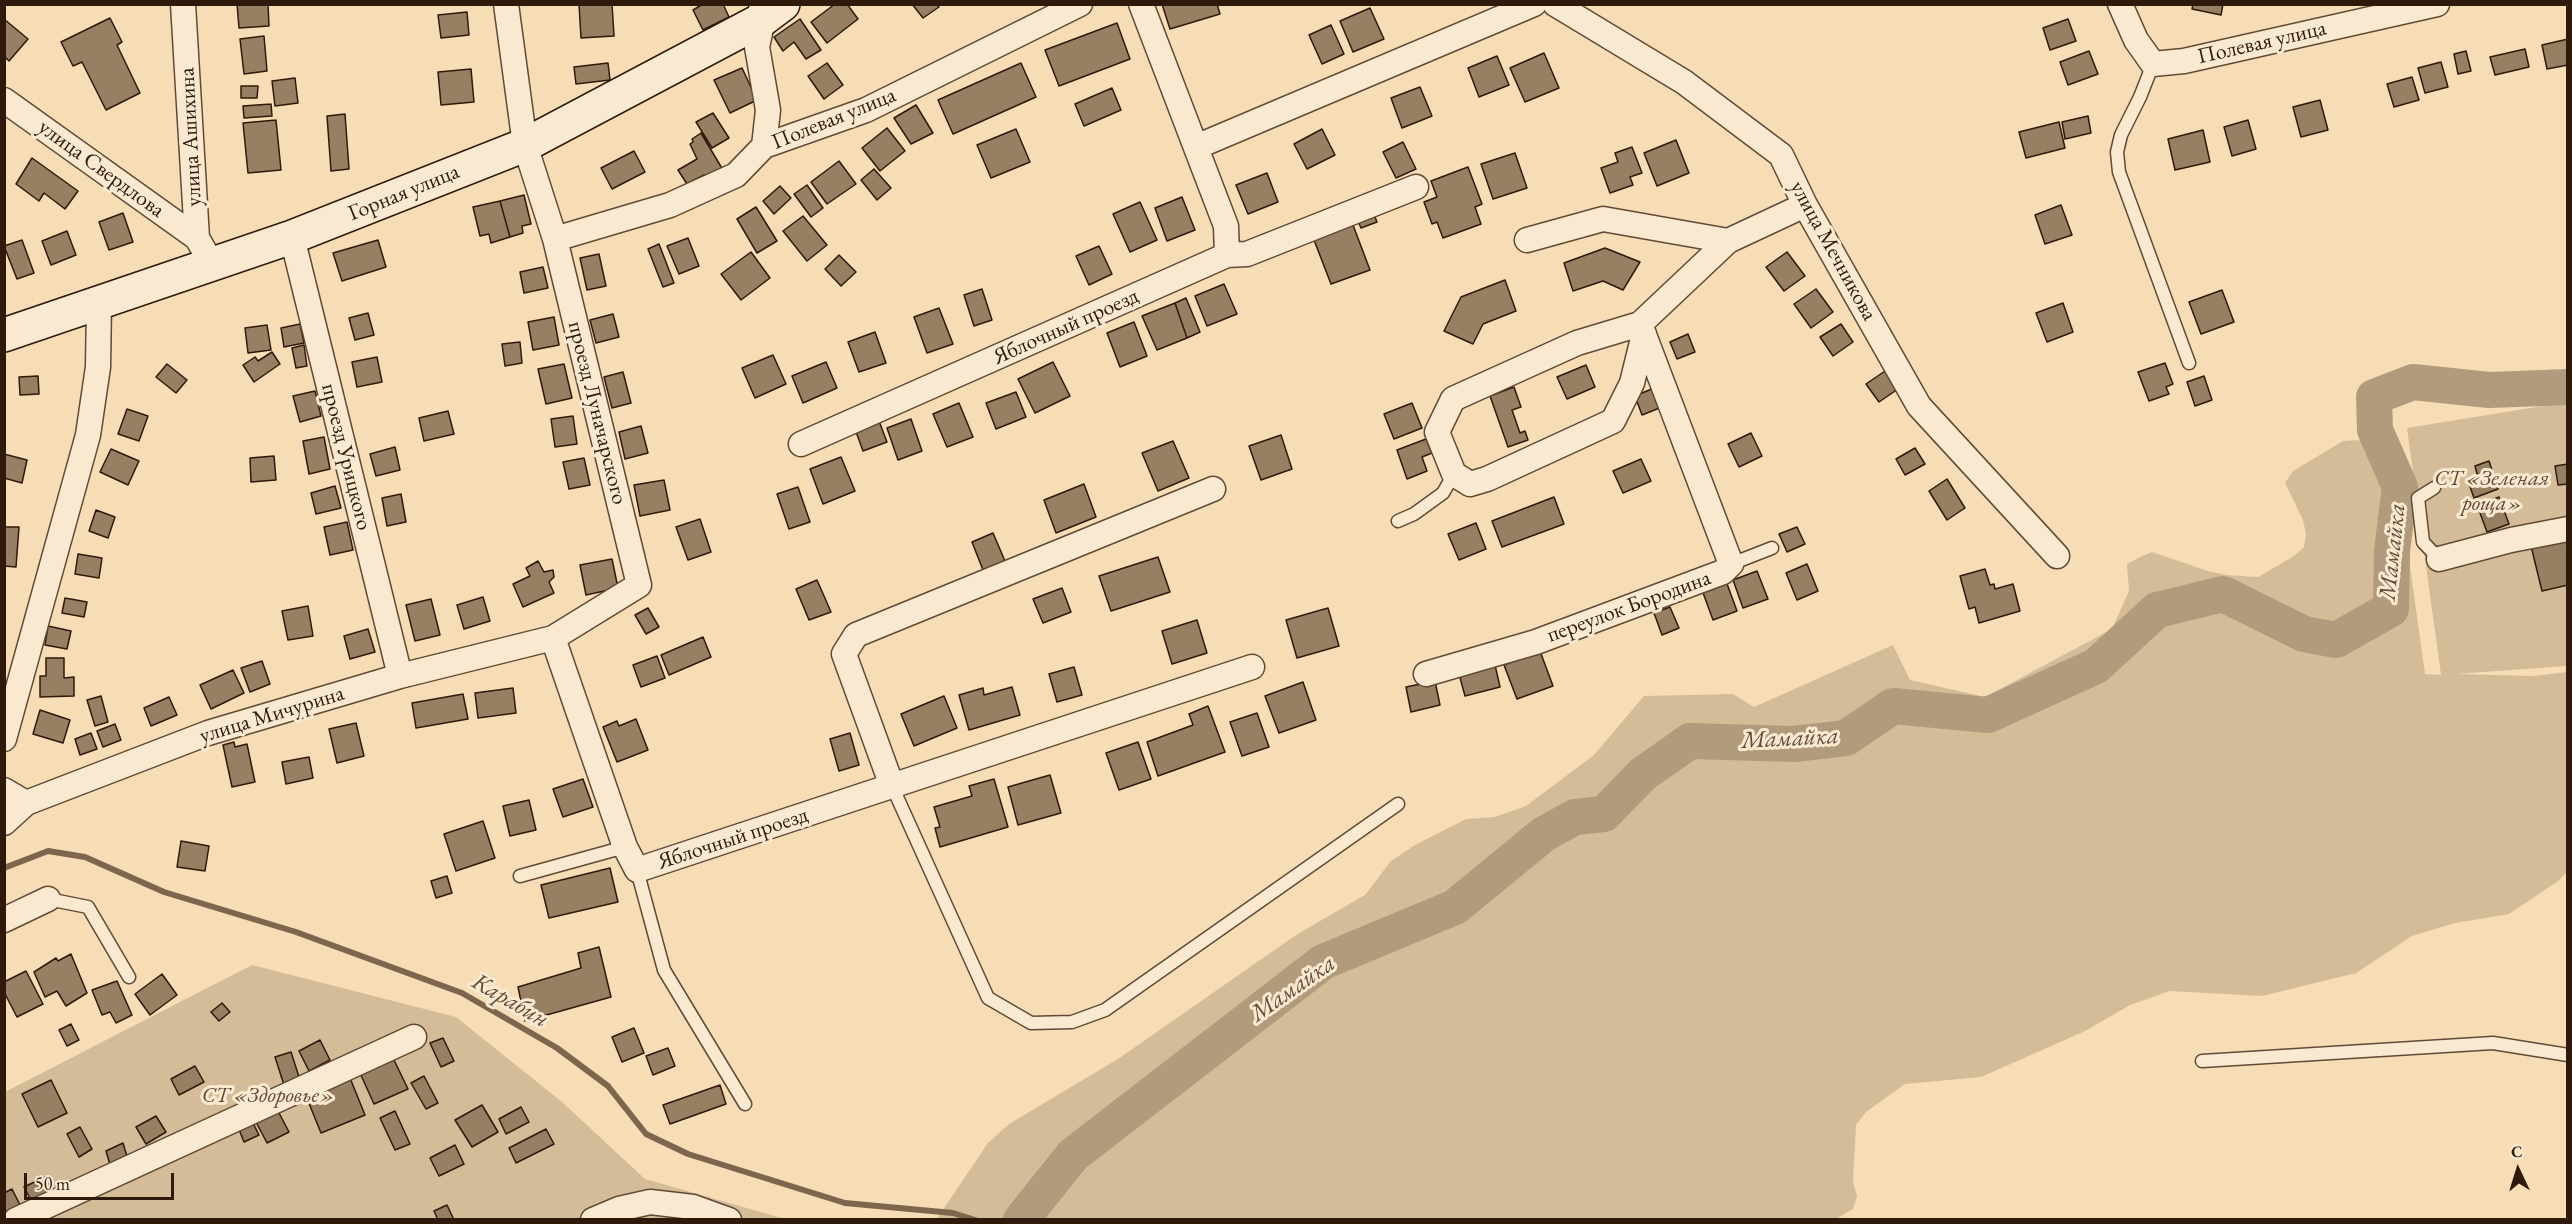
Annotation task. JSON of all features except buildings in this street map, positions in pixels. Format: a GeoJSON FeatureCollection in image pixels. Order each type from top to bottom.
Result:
{"type":"FeatureCollection","features":[{"type":"Feature","properties":{"kind":"street","name":"улица Ашихина"},"geometry":{"type":"LineString","coordinates":[[183,4],[205,252]]}},
{"type":"Feature","properties":{"kind":"street","name":"проезд Луначарского"},"geometry":{"type":"LineString","coordinates":[[506,4],[525,146],[555,239],[639,585],[553,638]]}},
{"type":"Feature","properties":{"kind":"street","name":"Полевая улица"},"geometry":{"type":"LineString","coordinates":[[555,239],[670,205],[736,175],[764,146],[866,110],[1080,4]]}},
{"type":"Feature","properties":{"kind":"street"},"geometry":{"type":"LineString","coordinates":[[1141,4],[1226,226],[1227,255]]}},
{"type":"Feature","properties":{"kind":"street"},"geometry":{"type":"LineString","coordinates":[[1196,147],[1534,4]]}},
{"type":"Feature","properties":{"kind":"street","name":"улица Мечникова"},"geometry":{"type":"LineString","coordinates":[[1555,4],[1684,82],[1780,155],[1805,205],[1919,406],[2057,556]]}},
{"type":"Feature","properties":{"kind":"street"},"geometry":{"type":"LineString","coordinates":[[2120,4],[2136,40],[2153,64]]}},
{"type":"Feature","properties":{"kind":"street","name":"Полевая улица"},"geometry":{"type":"LineString","coordinates":[[2153,64],[2184,61],[2437,4]]}},
{"type":"Feature","properties":{"kind":"street","name":"Горная улица"},"geometry":{"type":"LineString","coordinates":[[4,335],[99,303],[205,252],[292,237],[525,146],[769,9]]}},
{"type":"Feature","properties":{"kind":"street"},"geometry":{"type":"LineString","coordinates":[[764,146],[768,110],[757,47],[769,9]]}},
{"type":"Feature","properties":{"kind":"street","name":"улица Свердлова"},"geometry":{"type":"LineString","coordinates":[[4,100],[205,252]]}},
{"type":"Feature","properties":{"kind":"street","name":"Яблочный проезд"},"geometry":{"type":"LineString","coordinates":[[801,444],[1227,255],[1247,254],[1416,187]]}},
{"type":"Feature","properties":{"kind":"street"},"geometry":{"type":"LineString","coordinates":[[1642,329],[1632,383],[1613,421],[1487,479],[1470,484],[1454,474],[1437,432],[1453,399],[1577,343],[1642,329],[1728,241],[1805,205]]}},
{"type":"Feature","properties":{"kind":"street"},"geometry":{"type":"LineString","coordinates":[[1527,240],[1603,219],[1728,241]]}},
{"type":"Feature","properties":{"kind":"street","name":"проезд Урицкого"},"geometry":{"type":"LineString","coordinates":[[292,237],[400,676]]}},
{"type":"Feature","properties":{"kind":"street"},"geometry":{"type":"LineString","coordinates":[[4,739],[87,435],[98,367],[99,303]]}},
{"type":"Feature","properties":{"kind":"street","name":"переулок Бородина"},"geometry":{"type":"LineString","coordinates":[[1426,674],[1536,642],[1723,572],[1731,564],[1642,329]]}},
{"type":"Feature","properties":{"kind":"street"},"geometry":{"type":"LineString","coordinates":[[892,786],[844,654],[856,635],[1213,489]]}},
{"type":"Feature","properties":{"kind":"street"},"geometry":{"type":"LineString","coordinates":[[2439,559],[2511,540],[2568,529]]}},
{"type":"Feature","properties":{"kind":"street","name":"Яблочный проезд"},"geometry":{"type":"LineString","coordinates":[[553,638],[625,847],[637,870],[1252,667]]}},
{"type":"Feature","properties":{"kind":"street","name":"улица Мичурина"},"geometry":{"type":"LineString","coordinates":[[4,823],[26,803],[208,733],[400,676],[553,638]]}},
{"type":"Feature","properties":{"kind":"street"},"geometry":{"type":"LineString","coordinates":[[4,790],[26,803]]}},
{"type":"Feature","properties":{"kind":"street"},"geometry":{"type":"LineString","coordinates":[[4,920],[48,899]]}},
{"type":"Feature","properties":{"kind":"street"},"geometry":{"type":"LineString","coordinates":[[16,1220],[414,1037]]}},
{"type":"Feature","properties":{"kind":"street"},"geometry":{"type":"LineString","coordinates":[[593,1220],[619,1209],[650,1202],[693,1207],[729,1220]]}},
{"type":"Feature","properties":{"kind":"lane"},"geometry":{"type":"LineString","coordinates":[[2153,64],[2121,135],[2117,152],[2119,172],[2189,363]]}},
{"type":"Feature","properties":{"kind":"lane"},"geometry":{"type":"LineString","coordinates":[[1398,521],[1414,514],[1443,493],[1454,474]]}},
{"type":"Feature","properties":{"kind":"lane"},"geometry":{"type":"LineString","coordinates":[[2434,488],[2418,498],[2423,542],[2439,559]]}},
{"type":"Feature","properties":{"kind":"lane"},"geometry":{"type":"LineString","coordinates":[[1731,564],[1772,548]]}},
{"type":"Feature","properties":{"kind":"lane"},"geometry":{"type":"LineString","coordinates":[[892,786],[988,998],[1031,1023],[1072,1022],[1105,1010],[1398,804]]}},
{"type":"Feature","properties":{"kind":"lane"},"geometry":{"type":"LineString","coordinates":[[520,876],[625,847]]}},
{"type":"Feature","properties":{"kind":"lane"},"geometry":{"type":"LineString","coordinates":[[637,870],[664,970],[745,1104]]}},
{"type":"Feature","properties":{"kind":"lane"},"geometry":{"type":"LineString","coordinates":[[48,899],[88,907],[129,977]]}},
{"type":"Feature","properties":{"kind":"lane"},"geometry":{"type":"LineString","coordinates":[[2202,1061],[2493,1043],[2568,1055]]}},
{"type":"Feature","properties":{"kind":"green space","name":"СТ «Зеленая роща»"},"geometry":{"type":"Polygon","coordinates":[[[2567,402],[2567,666],[2456,674],[2534,676],[2567,672],[2567,872],[2558,881],[2509,914],[2455,923],[2412,936],[2356,973],[2262,996],[2170,991],[2130,1005],[2085,1031],[1981,1077],[1905,1084],[1866,1112],[1856,1125],[1853,1182],[1857,1196],[1853,1209],[1836,1219],[936,1220],[988,1143],[1009,1124],[1118,1059],[1296,935],[1365,895],[1391,861],[1415,845],[1466,819],[1495,817],[1526,806],[1594,755],[1644,696],[1733,694],[1754,707],[1893,645],[1910,680],[1985,697],[2112,629],[2129,591],[2127,564],[2140,557],[2152,552],[2208,571],[2226,575],[2258,577],[2294,556],[2304,547],[2306,534],[2303,520],[2285,483],[2293,471],[2343,441],[2357,440],[2370,444],[2406,465],[2403,516],[2425,674],[2441,675],[2407,428],[2567,402]]]}},
{"type":"Feature","properties":{"kind":"green space","name":"СТ «Здоровье»"},"geometry":{"type":"Polygon","coordinates":[[[252,965],[456,1017],[562,1102],[645,1179],[785,1219],[5,1220],[5,1092],[252,965]]]}},
{"type":"Feature","properties":{"kind":"waterway","name":"Мамайка"},"geometry":{"type":"LineString","coordinates":[[1021,1220],[1073,1155],[1323,962],[1455,907],[1544,834],[1575,817],[1604,814],[1643,774],[1690,741],[1794,744],[1846,738],[1893,706],[1988,715],[2096,666],[2157,610],[2223,594],[2304,634],[2336,640],[2391,609],[2392,551],[2400,487],[2375,430],[2374,397],[2413,382],[2489,390],[2568,387]]}},
{"type":"Feature","properties":{"kind":"waterway","name":"Карабин"},"geometry":{"type":"LineString","coordinates":[[4,868],[48,851],[85,857],[164,892],[296,932],[462,993],[557,1048],[608,1086],[646,1134],[688,1154],[845,1203],[953,1213],[975,1220]]}}]}
